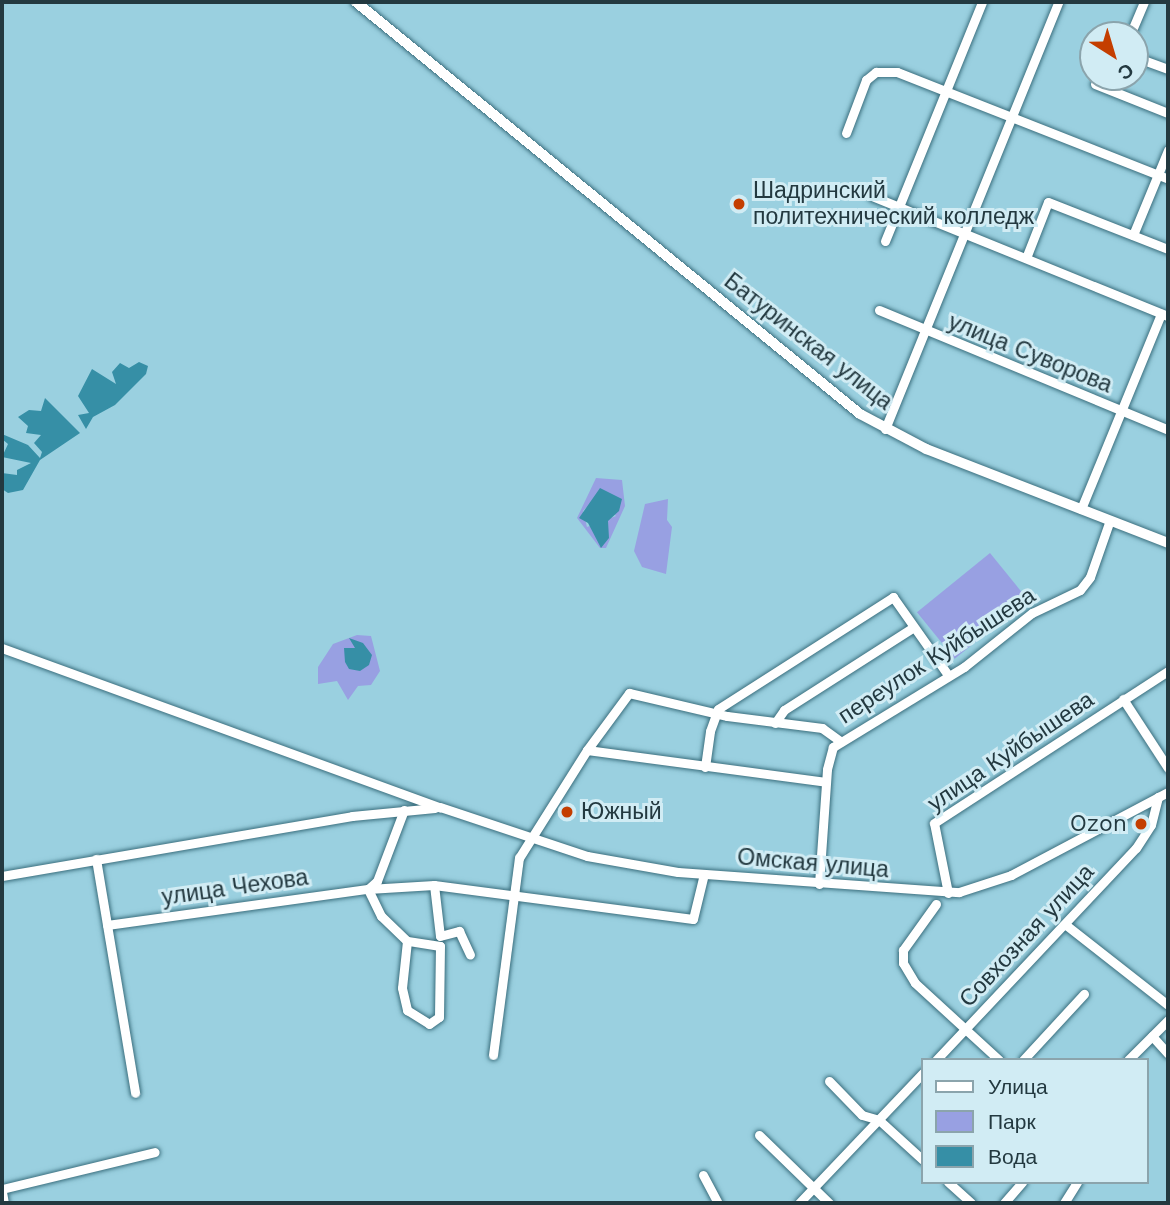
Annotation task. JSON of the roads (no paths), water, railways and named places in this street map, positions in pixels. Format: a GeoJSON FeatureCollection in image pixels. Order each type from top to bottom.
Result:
{"type":"FeatureCollection","features":[{"type":"Feature","properties":{"kind":"main road","name":"Батуринская улица"},"geometry":{"type":"LineString","coordinates":[[356,2],[848,406],[885,429],[1168,543]]}},
{"type":"Feature","properties":{"kind":"street"},"geometry":{"type":"LineString","coordinates":[[885,241],[982,2]]}},
{"type":"Feature","properties":{"kind":"street"},"geometry":{"type":"LineString","coordinates":[[885,429],[1058,2]]}},
{"type":"Feature","properties":{"kind":"street"},"geometry":{"type":"LineString","coordinates":[[1136,21],[1144,2]]}},
{"type":"Feature","properties":{"kind":"street"},"geometry":{"type":"LineString","coordinates":[[1149,62],[1168,69]]}},
{"type":"Feature","properties":{"kind":"street"},"geometry":{"type":"LineString","coordinates":[[846,133],[859,94],[876,72],[897,72],[1168,179]]}},
{"type":"Feature","properties":{"kind":"street"},"geometry":{"type":"LineString","coordinates":[[1113,91],[1168,113]]}},
{"type":"Feature","properties":{"kind":"street"},"geometry":{"type":"LineString","coordinates":[[1133,235],[1168,150]]}},
{"type":"Feature","properties":{"kind":"street"},"geometry":{"type":"LineString","coordinates":[[872,196],[1165,315],[1120,411],[1081,509]]}},
{"type":"Feature","properties":{"kind":"street"},"geometry":{"type":"LineString","coordinates":[[1026,258],[1048,202],[1168,248]]}},
{"type":"Feature","properties":{"kind":"street","name":"улица Суворова"},"geometry":{"type":"LineString","coordinates":[[879,310],[924,332],[1168,430]]}},
{"type":"Feature","properties":{"kind":"street","name":"переулок Куйбышева"},"geometry":{"type":"LineString","coordinates":[[819,884],[829,754],[840,741],[948,675],[1032,613],[1080,590],[1090,577],[1110,520]]}},
{"type":"Feature","properties":{"kind":"street"},"geometry":{"type":"LineString","coordinates":[[705,767],[716,713],[739,693],[827,643],[893,597],[912,628],[948,675]]}},
{"type":"Feature","properties":{"kind":"street"},"geometry":{"type":"LineString","coordinates":[[775,723],[784,710],[912,628]]}},
{"type":"Feature","properties":{"kind":"street","name":"Омская улица"},"geometry":{"type":"LineString","coordinates":[[2,648],[440,807],[620,864],[704,874],[948,893],[998,882],[1168,792]]}},
{"type":"Feature","properties":{"kind":"street","name":"улица Куйбышева"},"geometry":{"type":"LineString","coordinates":[[948,893],[934,823],[1168,671]]}},
{"type":"Feature","properties":{"kind":"street"},"geometry":{"type":"LineString","coordinates":[[493,1055],[511,896],[519,858],[536,838],[587,750],[629,693],[716,713],[822,729],[840,741]]}},
{"type":"Feature","properties":{"kind":"street"},"geometry":{"type":"LineString","coordinates":[[1123,699],[1168,768]]}},
{"type":"Feature","properties":{"kind":"street"},"geometry":{"type":"LineString","coordinates":[[587,750],[826,782]]}},
{"type":"Feature","properties":{"kind":"street","name":"Совхозная улица"},"geometry":{"type":"LineString","coordinates":[[938,1058],[1066,925],[1144,838],[1158,797]]}},
{"type":"Feature","properties":{"kind":"street"},"geometry":{"type":"LineString","coordinates":[[2,876],[404,810],[440,807]]}},
{"type":"Feature","properties":{"kind":"street"},"geometry":{"type":"LineString","coordinates":[[404,810],[377,881],[368,889],[381,916],[407,940],[440,946],[439,1017],[429,1024],[407,1010],[402,988],[407,940]]}},
{"type":"Feature","properties":{"kind":"street"},"geometry":{"type":"LineString","coordinates":[[96,859],[135,1093]]}},
{"type":"Feature","properties":{"kind":"street","name":"улица Чехова"},"geometry":{"type":"LineString","coordinates":[[107,925],[368,889],[433,885],[693,919],[704,874]]}},
{"type":"Feature","properties":{"kind":"street"},"geometry":{"type":"LineString","coordinates":[[433,885],[440,936],[459,931],[470,954]]}},
{"type":"Feature","properties":{"kind":"street"},"geometry":{"type":"LineString","coordinates":[[936,904],[903,950],[902,963],[915,983],[997,1058]]}},
{"type":"Feature","properties":{"kind":"street"},"geometry":{"type":"LineString","coordinates":[[1066,925],[1168,1005]]}},
{"type":"Feature","properties":{"kind":"street"},"geometry":{"type":"LineString","coordinates":[[1025,1058],[1084,995]]}},
{"type":"Feature","properties":{"kind":"street"},"geometry":{"type":"LineString","coordinates":[[1130,1058],[1168,1020]]}},
{"type":"Feature","properties":{"kind":"street"},"geometry":{"type":"LineString","coordinates":[[1152,1036],[1168,1054]]}},
{"type":"Feature","properties":{"kind":"street"},"geometry":{"type":"LineString","coordinates":[[799,1203],[922,1074]]}},
{"type":"Feature","properties":{"kind":"street"},"geometry":{"type":"LineString","coordinates":[[829,1081],[862,1115],[879,1120],[922,1159]]}},
{"type":"Feature","properties":{"kind":"street"},"geometry":{"type":"LineString","coordinates":[[760,1135],[829,1203]]}},
{"type":"Feature","properties":{"kind":"street"},"geometry":{"type":"LineString","coordinates":[[4,1203],[2,1190],[155,1152]]}},
{"type":"Feature","properties":{"kind":"street"},"geometry":{"type":"LineString","coordinates":[[703,1175],[718,1203]]}},
{"type":"Feature","properties":{"kind":"street"},"geometry":{"type":"LineString","coordinates":[[950,1184],[971,1203]]}},
{"type":"Feature","properties":{"kind":"street"},"geometry":{"type":"LineString","coordinates":[[1004,1203],[1019,1184]]}},
{"type":"Feature","properties":{"kind":"street"},"geometry":{"type":"LineString","coordinates":[[1064,1203],[1076,1184]]}},
{"type":"Feature","properties":{"kind":"water"},"geometry":{"type":"Polygon","coordinates":[[[139,362],[148,366],[146,374],[115,405],[93,417],[86,429],[78,415],[89,413],[78,396],[92,369],[116,384],[112,372],[120,363],[129,368],[139,362]]]}},
{"type":"Feature","properties":{"kind":"water"},"geometry":{"type":"Polygon","coordinates":[[[45,398],[80,433],[40,460],[23,490],[8,493],[2,489],[2,473],[17,475],[17,470],[31,463],[2,457],[8,444],[2,439],[2,434],[28,445],[40,458],[42,452],[34,443],[41,435],[26,433],[28,426],[18,417],[29,410],[41,411],[45,398]]]}},
{"type":"Feature","properties":{"kind":"water"},"geometry":{"type":"Polygon","coordinates":[[[600,488],[622,499],[619,511],[608,521],[609,538],[601,548],[588,523],[579,518],[600,488]]]}},
{"type":"Feature","properties":{"kind":"water"},"geometry":{"type":"Polygon","coordinates":[[[349,638],[363,643],[372,655],[369,665],[360,671],[349,669],[345,662],[344,648],[355,648],[349,638]]]}},
{"type":"Feature","properties":{"kind":"place","name":"Шадринский политехнический колледж"},"geometry":{"type":"Point","coordinates":[739,204]}},
{"type":"Feature","properties":{"kind":"place","name":"Южный"},"geometry":{"type":"Point","coordinates":[567,812]}},
{"type":"Feature","properties":{"kind":"place","name":"Ozon"},"geometry":{"type":"Point","coordinates":[1141,824]}}]}
